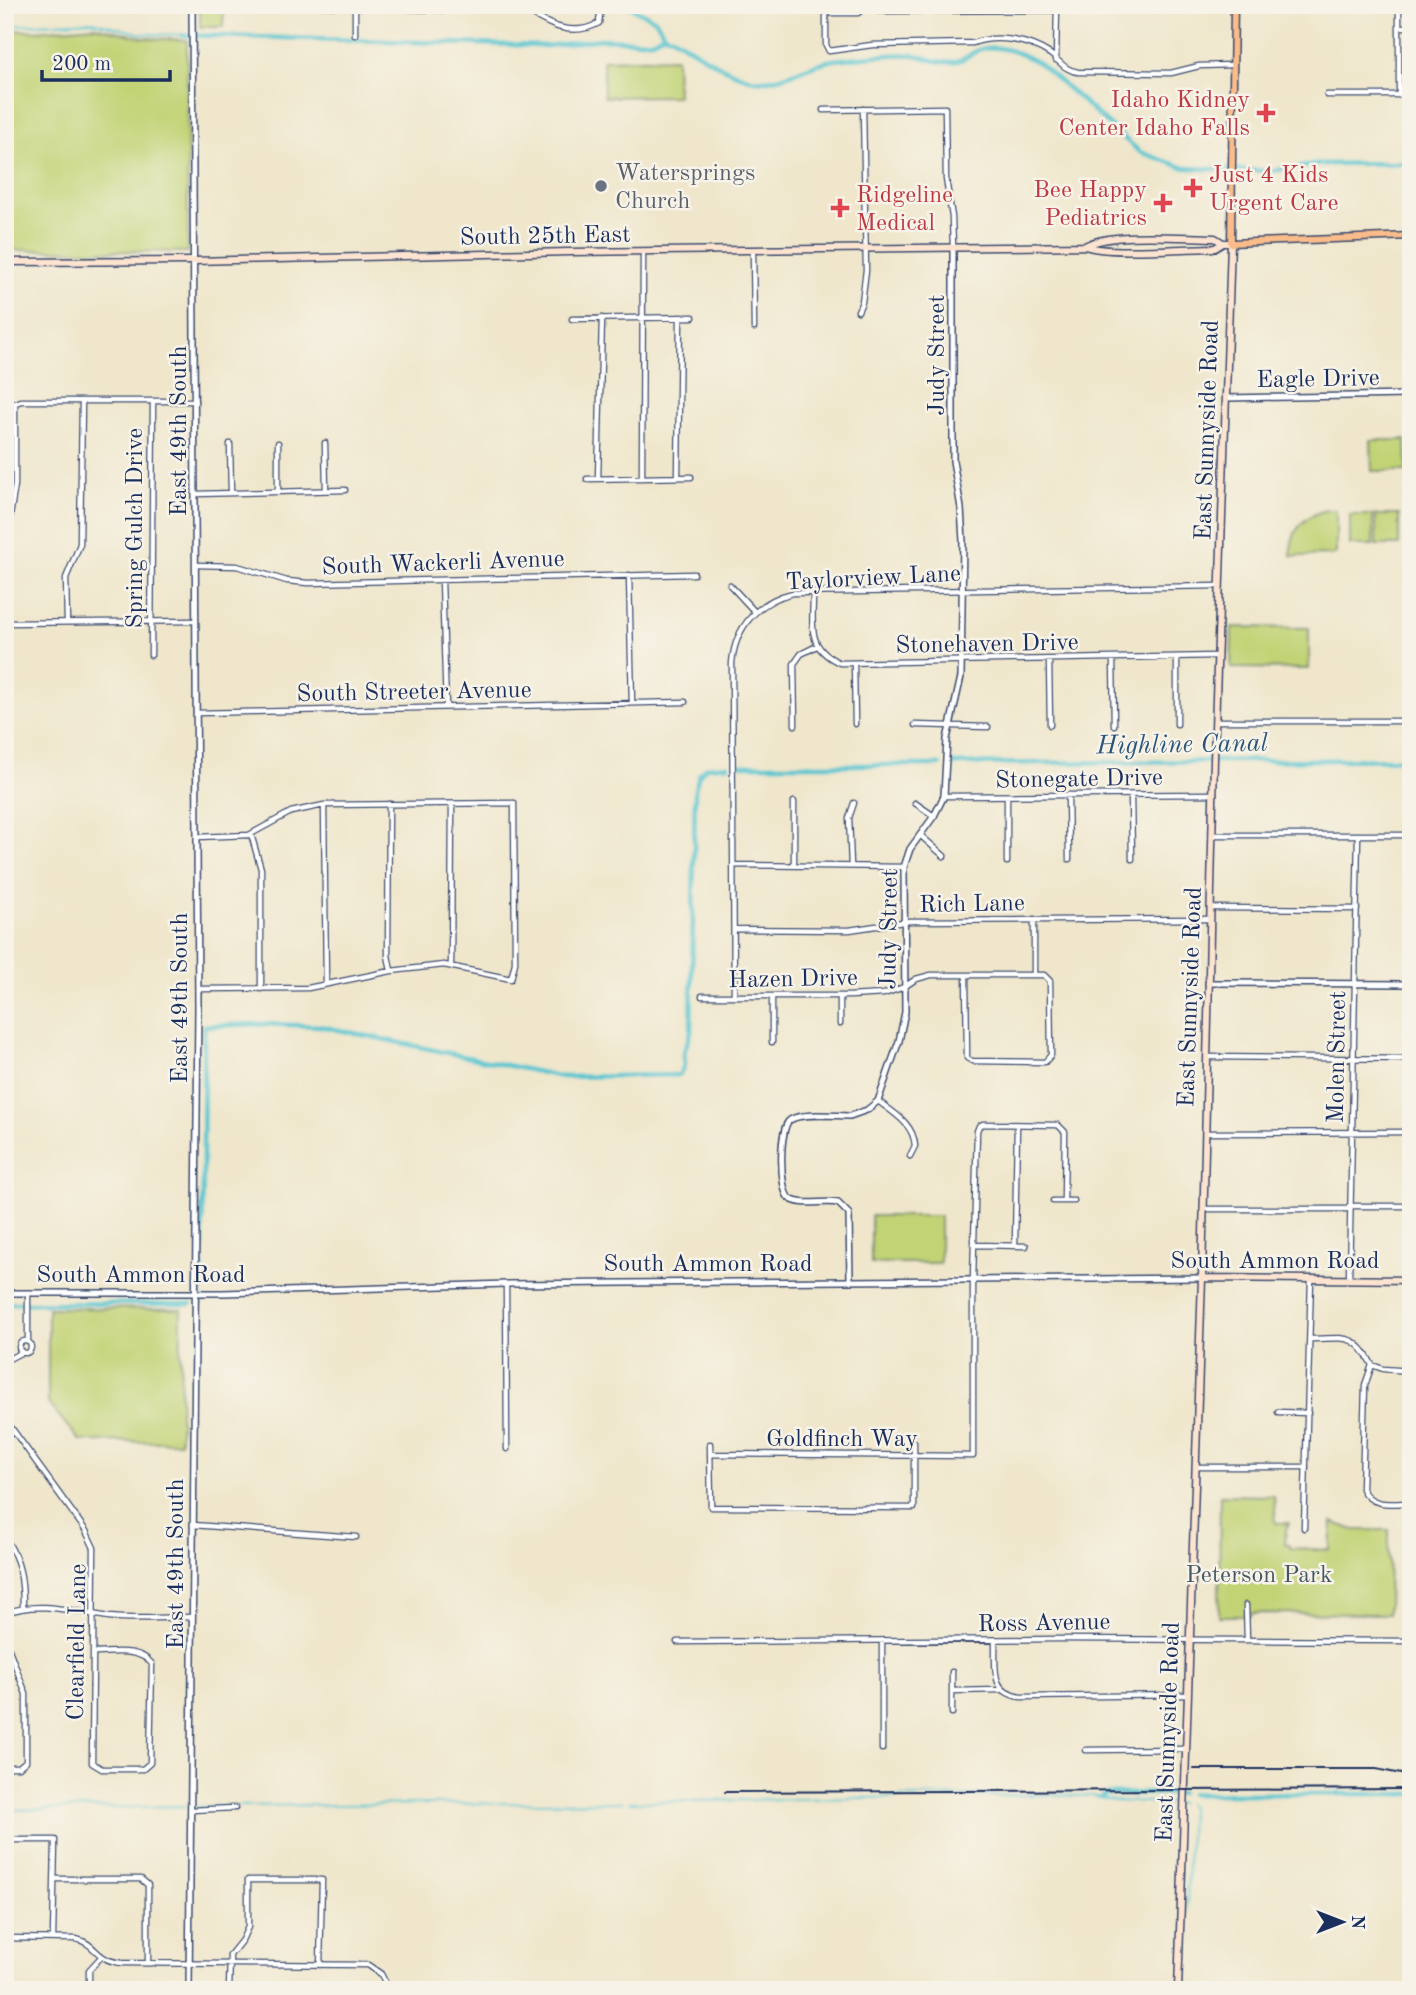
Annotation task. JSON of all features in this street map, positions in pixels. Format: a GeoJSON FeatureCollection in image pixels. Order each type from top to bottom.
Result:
{"type":"FeatureCollection","features":[{"type":"Feature","properties":{"kind":"main road","name":"East Sunnyside Road"},"geometry":{"type":"LineString","coordinates":[[1178,1990],[1202,1278],[1214,763],[1231,243],[1234,5]]}},
{"type":"Feature","properties":{"kind":"main road","name":"South 25th East"},"geometry":{"type":"LineString","coordinates":[[5,262],[1086,246],[1095,250],[1215,248],[1223,243],[1411,236]]}},
{"type":"Feature","properties":{"kind":"main road","name":"South 25th East"},"geometry":{"type":"LineString","coordinates":[[1086,246],[1095,240],[1153,237],[1215,237],[1223,243]]}},
{"type":"Feature","properties":{"kind":"main road","name":"South Ammon Road"},"geometry":{"type":"LineString","coordinates":[[1202,1278],[1411,1280]]}},
{"type":"Feature","properties":{"kind":"street","name":"East 49th South"},"geometry":{"type":"LineString","coordinates":[[189,1990],[198,989],[192,5]]}},
{"type":"Feature","properties":{"kind":"street"},"geometry":{"type":"LineString","coordinates":[[306,5],[444,10],[460,5]]}},
{"type":"Feature","properties":{"kind":"street"},"geometry":{"type":"LineString","coordinates":[[517,5],[555,27],[568,31],[593,27],[599,23],[601,6]]}},
{"type":"Feature","properties":{"kind":"street"},"geometry":{"type":"LineString","coordinates":[[827,5],[826,46],[829,51],[872,45],[973,43],[983,39],[1013,39],[1047,52],[1066,69],[1078,72],[1171,73],[1199,66],[1233,65]]}},
{"type":"Feature","properties":{"kind":"street"},"geometry":{"type":"LineString","coordinates":[[826,13],[858,13],[869,5],[878,11],[1058,8],[1056,61]]}},
{"type":"Feature","properties":{"kind":"street"},"geometry":{"type":"LineString","coordinates":[[1399,5],[1399,95]]}},
{"type":"Feature","properties":{"kind":"street"},"geometry":{"type":"LineString","coordinates":[[355,6],[355,35]]}},
{"type":"Feature","properties":{"kind":"street"},"geometry":{"type":"LineString","coordinates":[[1399,27],[1411,27]]}},
{"type":"Feature","properties":{"kind":"street"},"geometry":{"type":"LineString","coordinates":[[1327,95],[1411,95]]}},
{"type":"Feature","properties":{"kind":"street"},"geometry":{"type":"LineString","coordinates":[[823,110],[945,108],[946,179],[953,224],[953,248]]}},
{"type":"Feature","properties":{"kind":"street"},"geometry":{"type":"LineString","coordinates":[[858,311],[864,285],[865,250],[863,109]]}},
{"type":"Feature","properties":{"kind":"street","name":"Judy Street"},"geometry":{"type":"LineString","coordinates":[[878,1101],[899,1041],[905,1012],[904,867],[910,849],[934,816],[944,796],[947,739],[958,698],[963,527],[953,461],[953,248]]}},
{"type":"Feature","properties":{"kind":"street"},"geometry":{"type":"LineString","coordinates":[[642,478],[643,252]]}},
{"type":"Feature","properties":{"kind":"street"},"geometry":{"type":"LineString","coordinates":[[753,252],[754,328]]}},
{"type":"Feature","properties":{"kind":"street"},"geometry":{"type":"LineString","coordinates":[[678,477],[680,317]]}},
{"type":"Feature","properties":{"kind":"street"},"geometry":{"type":"LineString","coordinates":[[572,318],[694,317]]}},
{"type":"Feature","properties":{"kind":"street"},"geometry":{"type":"LineString","coordinates":[[598,479],[602,318]]}},
{"type":"Feature","properties":{"kind":"street","name":"Eagle Drive"},"geometry":{"type":"LineString","coordinates":[[1226,398],[1411,395]]}},
{"type":"Feature","properties":{"kind":"street"},"geometry":{"type":"LineString","coordinates":[[5,407],[21,401],[195,401]]}},
{"type":"Feature","properties":{"kind":"street"},"geometry":{"type":"LineString","coordinates":[[66,622],[66,578],[80,544],[82,401]]}},
{"type":"Feature","properties":{"kind":"street","name":"Spring Gulch Drive"},"geometry":{"type":"LineString","coordinates":[[151,655],[153,401]]}},
{"type":"Feature","properties":{"kind":"street"},"geometry":{"type":"LineString","coordinates":[[5,547],[15,485],[15,403]]}},
{"type":"Feature","properties":{"kind":"street"},"geometry":{"type":"LineString","coordinates":[[278,443],[278,492]]}},
{"type":"Feature","properties":{"kind":"street"},"geometry":{"type":"LineString","coordinates":[[325,443],[326,490]]}},
{"type":"Feature","properties":{"kind":"street"},"geometry":{"type":"LineString","coordinates":[[230,444],[232,493]]}},
{"type":"Feature","properties":{"kind":"street"},"geometry":{"type":"LineString","coordinates":[[587,479],[691,477]]}},
{"type":"Feature","properties":{"kind":"street"},"geometry":{"type":"LineString","coordinates":[[196,494],[345,490]]}},
{"type":"Feature","properties":{"kind":"street","name":"South Wackerli Avenue"},"geometry":{"type":"LineString","coordinates":[[196,565],[237,566],[287,581],[308,583],[694,574]]}},
{"type":"Feature","properties":{"kind":"street"},"geometry":{"type":"LineString","coordinates":[[629,575],[632,703]]}},
{"type":"Feature","properties":{"kind":"street"},"geometry":{"type":"LineString","coordinates":[[442,580],[446,708]]}},
{"type":"Feature","properties":{"kind":"street"},"geometry":{"type":"LineString","coordinates":[[730,585],[755,612]]}},
{"type":"Feature","properties":{"kind":"street","name":"Taylorview Lane"},"geometry":{"type":"LineString","coordinates":[[734,996],[733,649],[741,630],[755,612],[785,595],[813,593],[1220,586]]}},
{"type":"Feature","properties":{"kind":"street"},"geometry":{"type":"LineString","coordinates":[[795,725],[794,664],[801,654],[817,646],[814,636],[813,593]]}},
{"type":"Feature","properties":{"kind":"street"},"geometry":{"type":"LineString","coordinates":[[5,623],[196,621]]}},
{"type":"Feature","properties":{"kind":"street","name":"Stonehaven Drive"},"geometry":{"type":"LineString","coordinates":[[817,646],[828,657],[840,663],[1218,656]]}},
{"type":"Feature","properties":{"kind":"street"},"geometry":{"type":"LineString","coordinates":[[1177,658],[1177,724]]}},
{"type":"Feature","properties":{"kind":"street"},"geometry":{"type":"LineString","coordinates":[[1113,659],[1114,725]]}},
{"type":"Feature","properties":{"kind":"street"},"geometry":{"type":"LineString","coordinates":[[1049,660],[1050,725]]}},
{"type":"Feature","properties":{"kind":"street"},"geometry":{"type":"LineString","coordinates":[[854,663],[855,724]]}},
{"type":"Feature","properties":{"kind":"street","name":"South Streeter Avenue"},"geometry":{"type":"LineString","coordinates":[[197,713],[685,702]]}},
{"type":"Feature","properties":{"kind":"street"},"geometry":{"type":"LineString","coordinates":[[1216,721],[1411,721]]}},
{"type":"Feature","properties":{"kind":"street"},"geometry":{"type":"LineString","coordinates":[[915,725],[988,727]]}},
{"type":"Feature","properties":{"kind":"street","name":"Stonegate Drive"},"geometry":{"type":"LineString","coordinates":[[944,796],[1214,794]]}},
{"type":"Feature","properties":{"kind":"street"},"geometry":{"type":"LineString","coordinates":[[1131,795],[1132,859]]}},
{"type":"Feature","properties":{"kind":"street"},"geometry":{"type":"LineString","coordinates":[[1007,796],[1007,862]]}},
{"type":"Feature","properties":{"kind":"street"},"geometry":{"type":"LineString","coordinates":[[1068,796],[1069,859]]}},
{"type":"Feature","properties":{"kind":"street"},"geometry":{"type":"LineString","coordinates":[[794,802],[794,865]]}},
{"type":"Feature","properties":{"kind":"street"},"geometry":{"type":"LineString","coordinates":[[197,837],[251,834],[291,812],[324,805],[514,803],[515,963],[512,979],[451,966],[391,971],[326,985],[291,989],[198,989]]}},
{"type":"Feature","properties":{"kind":"street"},"geometry":{"type":"LineString","coordinates":[[851,865],[849,818],[854,803]]}},
{"type":"Feature","properties":{"kind":"street"},"geometry":{"type":"LineString","coordinates":[[915,803],[934,816]]}},
{"type":"Feature","properties":{"kind":"street"},"geometry":{"type":"LineString","coordinates":[[389,804],[388,955],[391,971]]}},
{"type":"Feature","properties":{"kind":"street"},"geometry":{"type":"LineString","coordinates":[[451,966],[452,804]]}},
{"type":"Feature","properties":{"kind":"street"},"geometry":{"type":"LineString","coordinates":[[324,805],[326,985]]}},
{"type":"Feature","properties":{"kind":"street"},"geometry":{"type":"LineString","coordinates":[[251,834],[261,869],[261,989]]}},
{"type":"Feature","properties":{"kind":"street"},"geometry":{"type":"LineString","coordinates":[[920,835],[944,856]]}},
{"type":"Feature","properties":{"kind":"street"},"geometry":{"type":"LineString","coordinates":[[1212,835],[1411,835]]}},
{"type":"Feature","properties":{"kind":"street","name":"Molen Street"},"geometry":{"type":"LineString","coordinates":[[1349,1279],[1359,835]]}},
{"type":"Feature","properties":{"kind":"street"},"geometry":{"type":"LineString","coordinates":[[734,865],[904,867]]}},
{"type":"Feature","properties":{"kind":"street"},"geometry":{"type":"LineString","coordinates":[[1210,908],[1357,909]]}},
{"type":"Feature","properties":{"kind":"street"},"geometry":{"type":"LineString","coordinates":[[966,975],[967,1058],[972,1061],[1045,1062],[1051,1055],[1050,981],[1048,977],[1034,975],[1034,919]]}},
{"type":"Feature","properties":{"kind":"street","name":"Rich Lane"},"geometry":{"type":"LineString","coordinates":[[734,929],[849,930],[877,928],[903,922],[1034,919],[1210,919]]}},
{"type":"Feature","properties":{"kind":"street","name":"Hazen Drive"},"geometry":{"type":"LineString","coordinates":[[702,996],[884,994],[931,975],[1034,975]]}},
{"type":"Feature","properties":{"kind":"street"},"geometry":{"type":"LineString","coordinates":[[1208,983],[1411,984]]}},
{"type":"Feature","properties":{"kind":"street"},"geometry":{"type":"LineString","coordinates":[[772,996],[772,1042]]}},
{"type":"Feature","properties":{"kind":"street"},"geometry":{"type":"LineString","coordinates":[[840,996],[840,1024]]}},
{"type":"Feature","properties":{"kind":"street"},"geometry":{"type":"LineString","coordinates":[[1206,1057],[1411,1059]]}},
{"type":"Feature","properties":{"kind":"street"},"geometry":{"type":"LineString","coordinates":[[850,1281],[849,1214],[838,1203],[796,1201],[786,1194],[782,1183],[783,1131],[788,1121],[796,1117],[850,1116],[867,1110],[878,1101],[901,1118],[912,1133],[915,1146],[910,1156]]}},
{"type":"Feature","properties":{"kind":"street"},"geometry":{"type":"LineString","coordinates":[[1015,1245],[1017,1125]]}},
{"type":"Feature","properties":{"kind":"street"},"geometry":{"type":"LineString","coordinates":[[973,1280],[979,1126],[1058,1125],[1062,1128],[1065,1132],[1064,1200]]}},
{"type":"Feature","properties":{"kind":"street"},"geometry":{"type":"LineString","coordinates":[[1204,1133],[1411,1132]]}},
{"type":"Feature","properties":{"kind":"street"},"geometry":{"type":"LineString","coordinates":[[1053,1201],[1074,1201]]}},
{"type":"Feature","properties":{"kind":"street"},"geometry":{"type":"LineString","coordinates":[[1203,1209],[1411,1206]]}},
{"type":"Feature","properties":{"kind":"street"},"geometry":{"type":"LineString","coordinates":[[974,1245],[1026,1246]]}},
{"type":"Feature","properties":{"kind":"street","name":"South Ammon Road"},"geometry":{"type":"LineString","coordinates":[[5,1293],[196,1293],[506,1284],[1202,1278]]}},
{"type":"Feature","properties":{"kind":"street"},"geometry":{"type":"LineString","coordinates":[[1304,1528],[1311,1279]]}},
{"type":"Feature","properties":{"kind":"street","name":"Goldfinch Way"},"geometry":{"type":"LineString","coordinates":[[710,1454],[973,1456],[973,1280]]}},
{"type":"Feature","properties":{"kind":"street"},"geometry":{"type":"LineString","coordinates":[[506,1284],[507,1449]]}},
{"type":"Feature","properties":{"kind":"street"},"geometry":{"type":"LineString","coordinates":[[5,1362],[22,1352],[20,1344],[28,1342],[28,1295]]}},
{"type":"Feature","properties":{"kind":"street"},"geometry":{"type":"LineString","coordinates":[[1310,1339],[1350,1339],[1359,1344],[1372,1365],[1384,1369],[1411,1371]]}},
{"type":"Feature","properties":{"kind":"street"},"geometry":{"type":"LineString","coordinates":[[1372,1365],[1365,1385],[1362,1489],[1368,1499],[1377,1503],[1411,1503]]}},
{"type":"Feature","properties":{"kind":"street"},"geometry":{"type":"LineString","coordinates":[[1278,1412],[1308,1413]]}},
{"type":"Feature","properties":{"kind":"street","name":"Clearfield Lane"},"geometry":{"type":"LineString","coordinates":[[7,1421],[92,1540],[94,1548],[93,1614],[92,1763],[102,1769],[143,1769],[150,1763],[152,1664],[147,1657],[138,1653],[93,1653]]}},
{"type":"Feature","properties":{"kind":"street"},"geometry":{"type":"LineString","coordinates":[[710,1444],[711,1507],[914,1508],[914,1442]]}},
{"type":"Feature","properties":{"kind":"street"},"geometry":{"type":"LineString","coordinates":[[1195,1467],[1306,1467]]}},
{"type":"Feature","properties":{"kind":"street"},"geometry":{"type":"LineString","coordinates":[[193,1525],[356,1537]]}},
{"type":"Feature","properties":{"kind":"street"},"geometry":{"type":"LineString","coordinates":[[5,1538],[19,1561],[23,1578],[23,1608]]}},
{"type":"Feature","properties":{"kind":"street"},"geometry":{"type":"LineString","coordinates":[[1246,1605],[1247,1640]]}},
{"type":"Feature","properties":{"kind":"street"},"geometry":{"type":"LineString","coordinates":[[5,1613],[23,1608],[51,1606],[121,1618],[192,1617]]}},
{"type":"Feature","properties":{"kind":"street"},"geometry":{"type":"LineString","coordinates":[[5,1639],[27,1703],[26,1761],[19,1767],[5,1767]]}},
{"type":"Feature","properties":{"kind":"street","name":"Ross Avenue"},"geometry":{"type":"LineString","coordinates":[[677,1642],[1060,1639],[1411,1641]]}},
{"type":"Feature","properties":{"kind":"street"},"geometry":{"type":"LineString","coordinates":[[882,1641],[882,1749]]}},
{"type":"Feature","properties":{"kind":"street"},"geometry":{"type":"LineString","coordinates":[[995,1641],[997,1681],[1007,1695],[1188,1695]]}},
{"type":"Feature","properties":{"kind":"street"},"geometry":{"type":"LineString","coordinates":[[952,1672],[952,1713]]}},
{"type":"Feature","properties":{"kind":"street"},"geometry":{"type":"LineString","coordinates":[[952,1690],[1001,1690]]}},
{"type":"Feature","properties":{"kind":"street"},"geometry":{"type":"LineString","coordinates":[[1086,1750],[1186,1749]]}},
{"type":"Feature","properties":{"kind":"street"},"geometry":{"type":"LineString","coordinates":[[191,1810],[234,1808]]}},
{"type":"Feature","properties":{"kind":"street"},"geometry":{"type":"LineString","coordinates":[[5,1840],[55,1840],[53,1938]]}},
{"type":"Feature","properties":{"kind":"street"},"geometry":{"type":"LineString","coordinates":[[55,1879],[141,1879],[148,1885],[148,1963]]}},
{"type":"Feature","properties":{"kind":"street"},"geometry":{"type":"LineString","coordinates":[[229,1990],[230,1955],[248,1927],[248,1880],[322,1880],[320,1965]]}},
{"type":"Feature","properties":{"kind":"street"},"geometry":{"type":"LineString","coordinates":[[5,1938],[84,1941],[100,1957],[112,1962],[368,1965],[381,1974],[389,1990]]}},
{"type":"Feature","properties":{"kind":"street"},"geometry":{"type":"LineString","coordinates":[[89,1990],[89,1970],[100,1957]]}},
{"type":"Feature","properties":{"kind":"green space"},"geometry":{"type":"Polygon","coordinates":[[[200,5],[224,5],[223,27],[200,27],[200,5]]]}},
{"type":"Feature","properties":{"kind":"green space"},"geometry":{"type":"Polygon","coordinates":[[[94,26],[144,38],[187,40],[188,252],[5,250],[5,30],[35,31],[94,26]]]}},
{"type":"Feature","properties":{"kind":"green space"},"geometry":{"type":"Polygon","coordinates":[[[676,58],[677,96],[604,97],[603,60],[676,58]]]}},
{"type":"Feature","properties":{"kind":"green space"},"geometry":{"type":"Polygon","coordinates":[[[1371,440],[1406,440],[1407,471],[1372,471],[1371,440]]]}},
{"type":"Feature","properties":{"kind":"green space"},"geometry":{"type":"Polygon","coordinates":[[[1327,510],[1336,510],[1336,553],[1291,556],[1293,539],[1300,526],[1311,516],[1327,510]]]}},
{"type":"Feature","properties":{"kind":"green space"},"geometry":{"type":"Polygon","coordinates":[[[1350,515],[1373,515],[1373,545],[1350,545],[1350,515]]]}},
{"type":"Feature","properties":{"kind":"green space"},"geometry":{"type":"Polygon","coordinates":[[[1376,515],[1399,515],[1399,545],[1376,545],[1376,515]]]}},
{"type":"Feature","properties":{"kind":"green space"},"geometry":{"type":"Polygon","coordinates":[[[1232,627],[1309,628],[1309,669],[1231,668],[1232,627]]]}},
{"type":"Feature","properties":{"kind":"green space"},"geometry":{"type":"Polygon","coordinates":[[[871,1216],[940,1216],[940,1263],[871,1263],[871,1216]]]}},
{"type":"Feature","properties":{"kind":"green space"},"geometry":{"type":"Polygon","coordinates":[[[48,1308],[181,1309],[180,1442],[80,1441],[48,1403],[48,1308]]]}},
{"type":"Feature","properties":{"kind":"green space","name":"Peterson Park"},"geometry":{"type":"Polygon","coordinates":[[[1220,1495],[1274,1496],[1276,1523],[1289,1523],[1285,1544],[1290,1544],[1290,1548],[1330,1550],[1332,1522],[1354,1530],[1389,1530],[1388,1614],[1251,1613],[1250,1616],[1219,1616],[1220,1495]]]}},
{"type":"Feature","properties":{"kind":"waterway"},"geometry":{"type":"LineString","coordinates":[[626,5],[656,20],[664,34]]}},
{"type":"Feature","properties":{"kind":"waterway"},"geometry":{"type":"LineString","coordinates":[[5,26],[92,21],[142,34],[182,35]]}},
{"type":"Feature","properties":{"kind":"waterway"},"geometry":{"type":"LineString","coordinates":[[182,35],[547,46],[601,39],[652,40],[664,34],[725,69],[757,80],[786,76],[834,60],[905,55],[950,62],[978,50],[993,47],[1017,53],[1039,63],[1140,152],[1185,168],[1270,171],[1323,164],[1411,163]]}},
{"type":"Feature","properties":{"kind":"waterway","name":"Highline Canal"},"geometry":{"type":"LineString","coordinates":[[953,764],[1411,759]]}},
{"type":"Feature","properties":{"kind":"waterway"},"geometry":{"type":"LineString","coordinates":[[202,1290],[204,1026],[320,1026],[562,1077],[679,1075],[684,1066],[684,1052],[691,1032],[695,789],[699,775],[706,767],[728,765]]}},
{"type":"Feature","properties":{"kind":"waterway"},"geometry":{"type":"LineString","coordinates":[[741,765],[940,765]]}},
{"type":"Feature","properties":{"kind":"waterway"},"geometry":{"type":"LineString","coordinates":[[201,1303],[202,1298]]}},
{"type":"Feature","properties":{"kind":"waterway"},"geometry":{"type":"LineString","coordinates":[[5,1303],[191,1304]]}},
{"type":"Feature","properties":{"kind":"waterway"},"geometry":{"type":"LineString","coordinates":[[1101,1797],[1106,1794],[1180,1793]]}},
{"type":"Feature","properties":{"kind":"waterway"},"geometry":{"type":"LineString","coordinates":[[1191,1794],[1411,1794]]}},
{"type":"Feature","properties":{"kind":"waterway"},"geometry":{"type":"LineString","coordinates":[[629,1802],[1040,1795],[1180,1803]]}},
{"type":"Feature","properties":{"kind":"waterway"},"geometry":{"type":"LineString","coordinates":[[236,1806],[623,1802]]}},
{"type":"Feature","properties":{"kind":"waterway"},"geometry":{"type":"LineString","coordinates":[[1184,1990],[1190,1807],[1187,1803]]}},
{"type":"Feature","properties":{"kind":"waterway"},"geometry":{"type":"LineString","coordinates":[[5,1810],[185,1806]]}},
{"type":"Feature","properties":{"kind":"waterway"},"geometry":{"type":"LineString","coordinates":[[197,1807],[230,1806]]}},
{"type":"Feature","properties":{"kind":"railway"},"geometry":{"type":"LineString","coordinates":[[1194,1769],[1376,1769],[1411,1776]]}},
{"type":"Feature","properties":{"kind":"railway"},"geometry":{"type":"LineString","coordinates":[[725,1792],[1411,1789]]}},
{"type":"Feature","properties":{"kind":"place","name":"Idaho Kidney Center Idaho Falls"},"geometry":{"type":"Point","coordinates":[1266,113]}},
{"type":"Feature","properties":{"kind":"place","name":"Watersprings Church"},"geometry":{"type":"Point","coordinates":[601,186]}},
{"type":"Feature","properties":{"kind":"place","name":"Just 4 Kids Urgent Care"},"geometry":{"type":"Point","coordinates":[1193,188]}},
{"type":"Feature","properties":{"kind":"place","name":"Bee Happy Pediatrics"},"geometry":{"type":"Point","coordinates":[1163,203]}},
{"type":"Feature","properties":{"kind":"place","name":"Ridgeline Medical"},"geometry":{"type":"Point","coordinates":[840,208]}}]}
